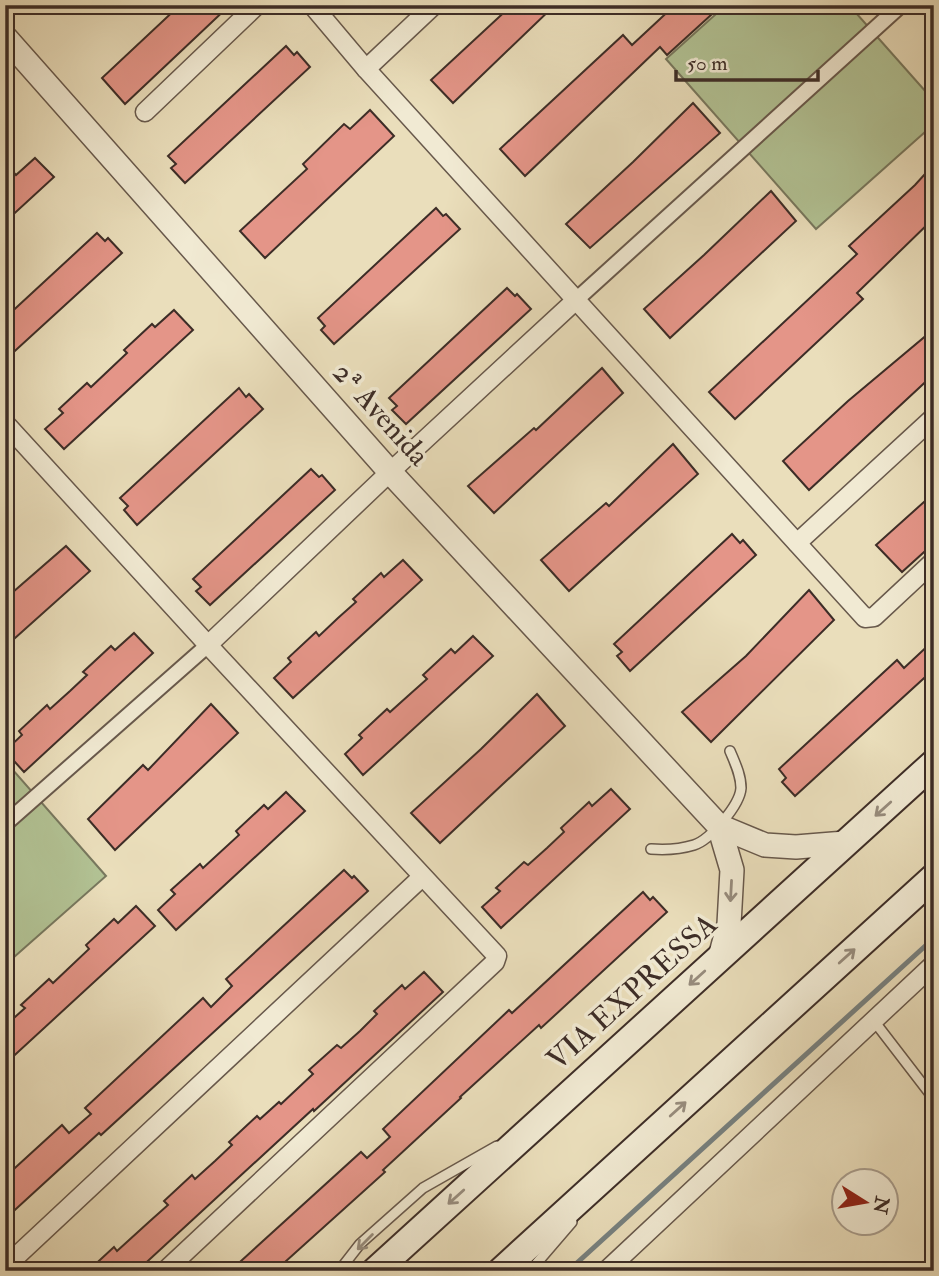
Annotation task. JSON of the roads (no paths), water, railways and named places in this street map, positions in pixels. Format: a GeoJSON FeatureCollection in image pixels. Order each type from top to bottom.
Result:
{"type":"FeatureCollection","features":[{"type":"Feature","properties":{"kind":"main road","name":"VIA EXPRESSA"},"geometry":{"type":"LineString","coordinates":[[375,1271],[934,763]]}},
{"type":"Feature","properties":{"kind":"main road"},"geometry":{"type":"LineString","coordinates":[[501,1271],[934,877]]}},
{"type":"Feature","properties":{"kind":"street"},"geometry":{"type":"LineString","coordinates":[[145,112],[257,5]]}},
{"type":"Feature","properties":{"kind":"street"},"geometry":{"type":"LineString","coordinates":[[312,5],[366,69],[865,618],[874,617],[934,561]]}},
{"type":"Feature","properties":{"kind":"street"},"geometry":{"type":"LineString","coordinates":[[366,69],[434,5]]}},
{"type":"Feature","properties":{"kind":"street"},"geometry":{"type":"LineString","coordinates":[[5,824],[208,645],[576,300],[901,5]]}},
{"type":"Feature","properties":{"kind":"street","name":"2ª Avenida"},"geometry":{"type":"LineString","coordinates":[[5,37],[390,472],[719,826]]}},
{"type":"Feature","properties":{"kind":"street"},"geometry":{"type":"LineString","coordinates":[[797,543],[934,417]]}},
{"type":"Feature","properties":{"kind":"street"},"geometry":{"type":"LineString","coordinates":[[5,423],[497,956],[497,959],[165,1271]]}},
{"type":"Feature","properties":{"kind":"street"},"geometry":{"type":"LineString","coordinates":[[719,826],[765,845],[796,847],[845,844]]}},
{"type":"Feature","properties":{"kind":"street"},"geometry":{"type":"LineString","coordinates":[[719,826],[732,870],[729,924],[720,957]]}},
{"type":"Feature","properties":{"kind":"street"},"geometry":{"type":"LineString","coordinates":[[5,1267],[422,877]]}},
{"type":"Feature","properties":{"kind":"street"},"geometry":{"type":"LineString","coordinates":[[606,1271],[934,964]]}},
{"type":"Feature","properties":{"kind":"lane"},"geometry":{"type":"LineString","coordinates":[[651,849],[684,848],[697,844],[719,826],[734,806],[741,790],[738,770],[730,751]]}},
{"type":"Feature","properties":{"kind":"lane"},"geometry":{"type":"LineString","coordinates":[[874,1021],[934,1099]]}},
{"type":"Feature","properties":{"kind":"lane"},"geometry":{"type":"LineString","coordinates":[[340,1271],[360,1244],[424,1188],[541,1120]]}},
{"type":"Feature","properties":{"kind":"lane"},"geometry":{"type":"LineString","coordinates":[[530,1271],[642,1142]]}},
{"type":"Feature","properties":{"kind":"waterway"},"geometry":{"type":"LineString","coordinates":[[568,1271],[934,938]]}}]}
